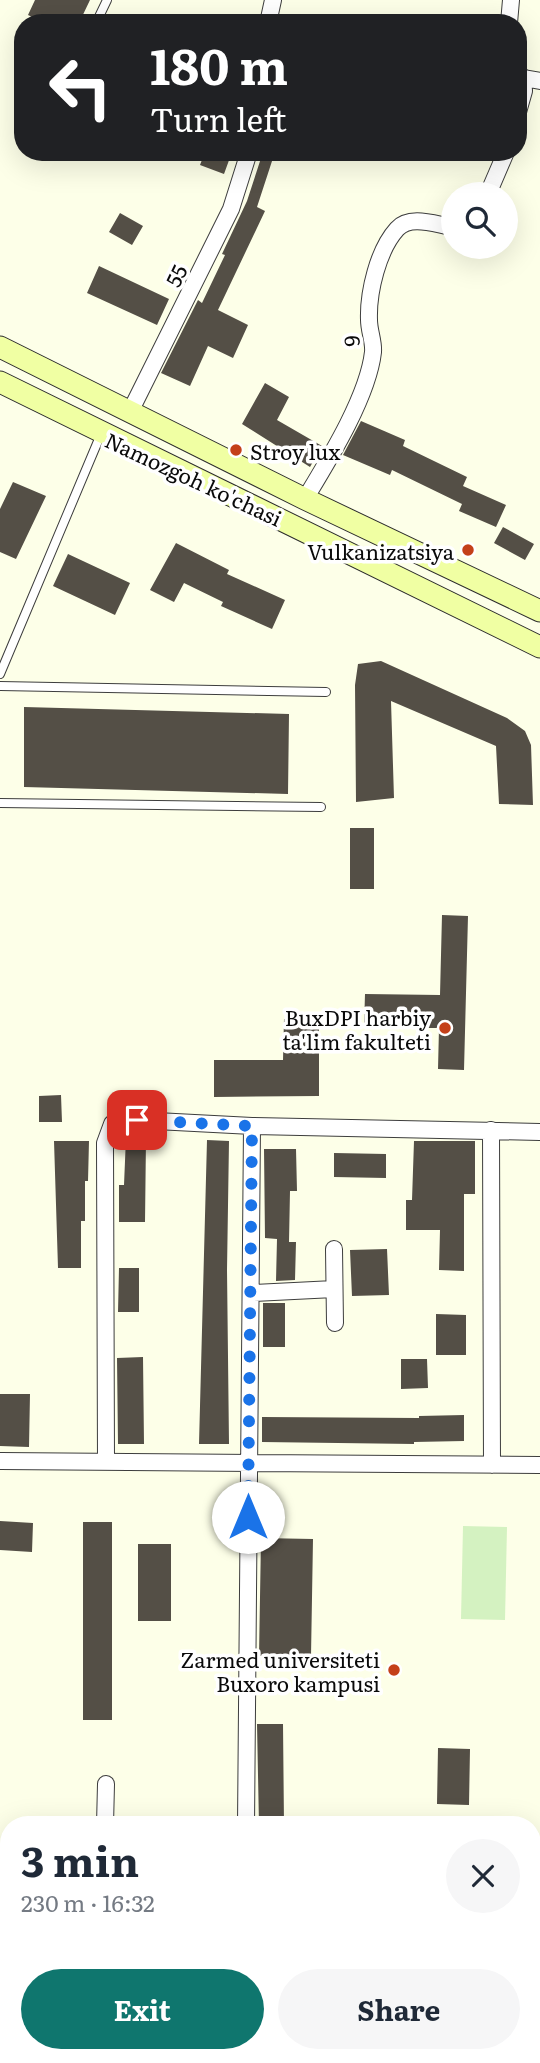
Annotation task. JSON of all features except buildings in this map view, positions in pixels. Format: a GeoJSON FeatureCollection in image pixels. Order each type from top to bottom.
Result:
{"type":"FeatureCollection","features":[{"type":"Feature","properties":{"kind":"main road","name":"Namozgoh ko'chasi"},"geometry":{"type":"LineString","coordinates":[[0,347],[305,499],[540,611]]}},
{"type":"Feature","properties":{"kind":"main road","name":"Namozgoh ko'chasi"},"geometry":{"type":"LineString","coordinates":[[0,382],[101,434],[540,646]]}},
{"type":"Feature","properties":{"kind":"street","name":"55"},"geometry":{"type":"LineString","coordinates":[[130,412],[231,209],[246,161]]}},
{"type":"Feature","properties":{"kind":"street"},"geometry":{"type":"LineString","coordinates":[[493,182],[502,161]]}},
{"type":"Feature","properties":{"kind":"street","name":"9"},"geometry":{"type":"LineString","coordinates":[[305,499],[332,454],[367,373],[373,352],[369,319],[374,280],[386,249],[398,228],[410,220],[441,225]]}},
{"type":"Feature","properties":{"kind":"street"},"geometry":{"type":"LineString","coordinates":[[106,1461],[106,1143],[113,1124],[137,1120],[252,1126],[540,1132]]}},
{"type":"Feature","properties":{"kind":"street"},"geometry":{"type":"LineString","coordinates":[[246,1816],[252,1126]]}},
{"type":"Feature","properties":{"kind":"street"},"geometry":{"type":"LineString","coordinates":[[491,1130],[492,1465]]}},
{"type":"Feature","properties":{"kind":"street"},"geometry":{"type":"LineString","coordinates":[[334,1249],[335,1323]]}},
{"type":"Feature","properties":{"kind":"street"},"geometry":{"type":"LineString","coordinates":[[252,1293],[334,1289]]}},
{"type":"Feature","properties":{"kind":"street"},"geometry":{"type":"LineString","coordinates":[[0,1461],[540,1465]]}},
{"type":"Feature","properties":{"kind":"street"},"geometry":{"type":"LineString","coordinates":[[105,1816],[106,1784]]}},
{"type":"Feature","properties":{"kind":"lane"},"geometry":{"type":"LineString","coordinates":[[0,674],[101,434]]}},
{"type":"Feature","properties":{"kind":"lane"},"geometry":{"type":"LineString","coordinates":[[0,686],[326,692]]}},
{"type":"Feature","properties":{"kind":"lane"},"geometry":{"type":"LineString","coordinates":[[0,803],[321,807]]}},
{"type":"Feature","properties":{"kind":"green space"},"geometry":{"type":"Polygon","coordinates":[[[463,1526],[507,1527],[505,1620],[461,1619],[463,1526]]]}},
{"type":"Feature","properties":{"kind":"place","name":"Stroy lux"},"geometry":{"type":"Point","coordinates":[236,450]}},
{"type":"Feature","properties":{"kind":"place","name":"Vulkanizatsiya"},"geometry":{"type":"Point","coordinates":[468,550]}},
{"type":"Feature","properties":{"kind":"place","name":"BuxDPI harbiy ta'lim fakulteti"},"geometry":{"type":"Point","coordinates":[445,1028]}},
{"type":"Feature","properties":{"kind":"place","name":"Zarmed universiteti Buxoro kampusi"},"geometry":{"type":"Point","coordinates":[394,1670]}},
{"type":"Feature","properties":{"kind":"route"},"geometry":{"type":"LineString","coordinates":[[137,1120],[252,1126],[248,1517]]}}]}
